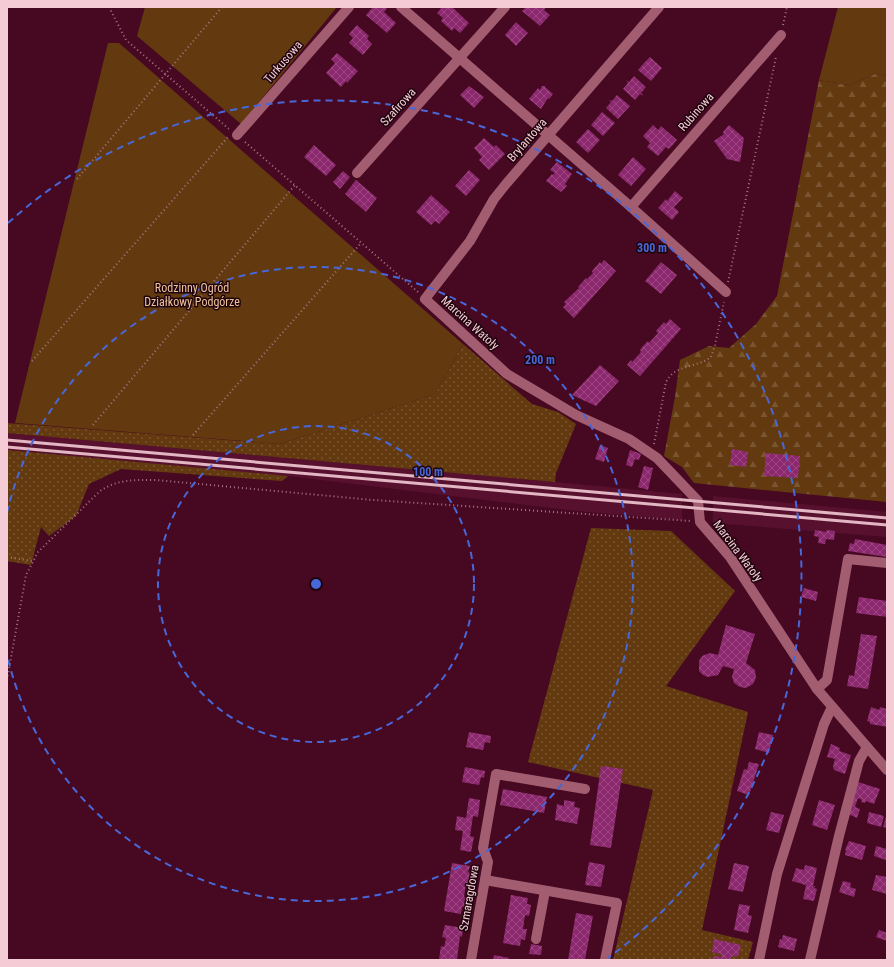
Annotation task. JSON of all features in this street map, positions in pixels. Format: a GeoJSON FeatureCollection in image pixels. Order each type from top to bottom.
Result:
{"type":"FeatureCollection","features":[{"type":"Feature","properties":{"kind":"street","name":"Turkusowa"},"geometry":{"type":"LineString","coordinates":[[235,134],[350,7]]}},
{"type":"Feature","properties":{"kind":"street"},"geometry":{"type":"LineString","coordinates":[[401,7],[549,135],[726,292]]}},
{"type":"Feature","properties":{"kind":"street","name":"Szafirowa"},"geometry":{"type":"LineString","coordinates":[[357,173],[505,7]]}},
{"type":"Feature","properties":{"kind":"street","name":"Brylantowa"},"geometry":{"type":"LineString","coordinates":[[425,299],[470,241],[494,199],[658,7]]}},
{"type":"Feature","properties":{"kind":"street","name":"Rubinowa"},"geometry":{"type":"LineString","coordinates":[[631,207],[781,35]]}},
{"type":"Feature","properties":{"kind":"street","name":"Marcina Watoły"},"geometry":{"type":"LineString","coordinates":[[425,299],[507,374],[576,415],[629,438],[657,458],[698,502],[700,522],[730,558],[817,689],[887,770]]}},
{"type":"Feature","properties":{"kind":"street"},"geometry":{"type":"LineString","coordinates":[[817,689],[827,680],[848,559],[887,563]]}},
{"type":"Feature","properties":{"kind":"street"},"geometry":{"type":"LineString","coordinates":[[759,960],[777,874],[824,724],[832,706]]}},
{"type":"Feature","properties":{"kind":"street"},"geometry":{"type":"LineString","coordinates":[[810,960],[839,836],[859,761],[867,747]]}},
{"type":"Feature","properties":{"kind":"street","name":"Szmaragdowa"},"geometry":{"type":"LineString","coordinates":[[471,960],[488,862],[483,848],[496,774],[585,789]]}},
{"type":"Feature","properties":{"kind":"street"},"geometry":{"type":"LineString","coordinates":[[485,880],[617,903],[605,960]]}},
{"type":"Feature","properties":{"kind":"street"},"geometry":{"type":"LineString","coordinates":[[536,939],[546,891]]}},
{"type":"Feature","properties":{"kind":"path"},"geometry":{"type":"LineString","coordinates":[[109,7],[126,40],[425,299]]}},
{"type":"Feature","properties":{"kind":"path"},"geometry":{"type":"LineString","coordinates":[[77,179],[222,7]]}},
{"type":"Feature","properties":{"kind":"path"},"geometry":{"type":"LineString","coordinates":[[781,35],[787,7]]}},
{"type":"Feature","properties":{"kind":"path"},"geometry":{"type":"LineString","coordinates":[[652,454],[666,382],[671,374],[676,371],[701,363],[711,357],[715,345],[776,56]]}},
{"type":"Feature","properties":{"kind":"path"},"geometry":{"type":"LineString","coordinates":[[32,361],[235,134]]}},
{"type":"Feature","properties":{"kind":"path"},"geometry":{"type":"LineString","coordinates":[[94,425],[295,185]]}},
{"type":"Feature","properties":{"kind":"path"},"geometry":{"type":"LineString","coordinates":[[193,435],[361,242]]}},
{"type":"Feature","properties":{"kind":"path"},"geometry":{"type":"LineString","coordinates":[[7,680],[26,575],[38,552],[100,491],[110,485],[126,480],[156,480],[373,500],[700,522]]}},
{"type":"Feature","properties":{"kind":"path"},"geometry":{"type":"LineString","coordinates":[[7,557],[34,562]]}},
{"type":"Feature","properties":{"kind":"shaded area"},"geometry":{"type":"Polygon","coordinates":[[[7,433],[682,494],[682,520],[577,511],[288,476],[7,450],[7,433]]]}},
{"type":"Feature","properties":{"kind":"shaded area"},"geometry":{"type":"Polygon","coordinates":[[[713,496],[887,512],[887,537],[713,523],[713,496]]]}},
{"type":"Feature","properties":{"kind":"green space"},"geometry":{"type":"Polygon","coordinates":[[[145,7],[337,7],[241,124],[137,36],[145,7]]]}},
{"type":"Feature","properties":{"kind":"green space"},"geometry":{"type":"Polygon","coordinates":[[[838,7],[887,7],[887,76],[877,73],[849,85],[819,80],[838,7]]]}},
{"type":"Feature","properties":{"kind":"green space","name":"Rodzinny Ogród Działkowy Podgórze"},"geometry":{"type":"Polygon","coordinates":[[[108,43],[119,43],[463,344],[435,394],[280,444],[15,423],[108,43]]]}},
{"type":"Feature","properties":{"kind":"green space"},"geometry":{"type":"Polygon","coordinates":[[[877,73],[887,76],[887,502],[694,483],[682,467],[664,456],[680,360],[709,346],[729,348],[756,324],[777,296],[819,80],[849,85],[877,73]]]}},
{"type":"Feature","properties":{"kind":"green space"},"geometry":{"type":"Polygon","coordinates":[[[463,344],[532,404],[558,412],[576,424],[556,473],[555,482],[7,433],[7,423],[280,444],[435,394],[463,344]]]}},
{"type":"Feature","properties":{"kind":"green space"},"geometry":{"type":"Polygon","coordinates":[[[7,450],[288,476],[282,481],[121,469],[89,484],[76,516],[49,536],[41,527],[31,565],[7,561],[7,450]]]}},
{"type":"Feature","properties":{"kind":"green space"},"geometry":{"type":"Polygon","coordinates":[[[591,528],[671,531],[735,591],[666,686],[748,712],[702,930],[753,942],[748,960],[613,960],[653,790],[528,762],[591,528]]]}},
{"type":"Feature","properties":{"kind":"building"},"geometry":{"type":"Polygon","coordinates":[[[373,7],[386,7],[387,8],[384,12],[396,23],[387,33],[366,15],[373,7]]]}},
{"type":"Feature","properties":{"kind":"building"},"geometry":{"type":"Polygon","coordinates":[[[442,7],[452,7],[469,23],[460,33],[454,28],[452,31],[441,21],[443,18],[437,13],[442,7]]]}},
{"type":"Feature","properties":{"kind":"building"},"geometry":{"type":"Polygon","coordinates":[[[526,7],[546,7],[544,10],[550,15],[540,26],[522,11],[526,7]]]}},
{"type":"Feature","properties":{"kind":"building"},"geometry":{"type":"Polygon","coordinates":[[[516,22],[528,33],[516,46],[505,35],[516,22]]]}},
{"type":"Feature","properties":{"kind":"building"},"geometry":{"type":"Polygon","coordinates":[[[357,25],[369,36],[367,39],[372,44],[363,55],[349,43],[353,38],[349,34],[357,25]]]}},
{"type":"Feature","properties":{"kind":"building"},"geometry":{"type":"Polygon","coordinates":[[[337,53],[358,71],[341,87],[326,73],[335,63],[331,59],[337,53]]]}},
{"type":"Feature","properties":{"kind":"building"},"geometry":{"type":"Polygon","coordinates":[[[650,57],[662,68],[651,81],[638,70],[650,57]]]}},
{"type":"Feature","properties":{"kind":"building"},"geometry":{"type":"Polygon","coordinates":[[[634,76],[646,87],[641,93],[644,96],[640,94],[635,100],[623,89],[628,83],[626,80],[629,82],[634,76]]]}},
{"type":"Feature","properties":{"kind":"building"},"geometry":{"type":"Polygon","coordinates":[[[469,86],[484,97],[474,108],[460,95],[469,86]]]}},
{"type":"Feature","properties":{"kind":"building"},"geometry":{"type":"Polygon","coordinates":[[[542,86],[545,86],[553,94],[549,99],[548,98],[541,109],[529,99],[538,88],[540,90],[542,86]]]}},
{"type":"Feature","properties":{"kind":"building"},"geometry":{"type":"Polygon","coordinates":[[[617,95],[630,106],[618,119],[606,108],[611,102],[609,100],[612,101],[617,95]]]}},
{"type":"Feature","properties":{"kind":"building"},"geometry":{"type":"Polygon","coordinates":[[[602,112],[615,123],[603,136],[591,125],[602,112]]]}},
{"type":"Feature","properties":{"kind":"building"},"geometry":{"type":"Polygon","coordinates":[[[653,125],[658,130],[661,126],[677,140],[669,149],[666,147],[658,156],[647,147],[650,143],[643,136],[653,125]]]}},
{"type":"Feature","properties":{"kind":"building"},"geometry":{"type":"Polygon","coordinates":[[[729,125],[744,138],[740,162],[727,159],[714,141],[724,134],[723,132],[729,125]]]}},
{"type":"Feature","properties":{"kind":"building"},"geometry":{"type":"Polygon","coordinates":[[[588,129],[600,140],[588,153],[576,142],[588,129]]]}},
{"type":"Feature","properties":{"kind":"building"},"geometry":{"type":"Polygon","coordinates":[[[484,138],[494,147],[496,145],[505,154],[489,170],[479,160],[482,157],[474,148],[484,138]]]}},
{"type":"Feature","properties":{"kind":"building"},"geometry":{"type":"Polygon","coordinates":[[[314,145],[336,165],[326,176],[304,157],[314,145]]]}},
{"type":"Feature","properties":{"kind":"building"},"geometry":{"type":"Polygon","coordinates":[[[633,157],[646,169],[631,186],[618,175],[633,157]]]}},
{"type":"Feature","properties":{"kind":"building"},"geometry":{"type":"Polygon","coordinates":[[[557,162],[572,174],[565,184],[567,186],[561,192],[546,181],[552,174],[553,175],[555,173],[550,170],[557,162]]]}},
{"type":"Feature","properties":{"kind":"building"},"geometry":{"type":"Polygon","coordinates":[[[469,170],[480,180],[466,196],[455,186],[469,170]]]}},
{"type":"Feature","properties":{"kind":"building"},"geometry":{"type":"Polygon","coordinates":[[[343,171],[350,177],[340,189],[333,182],[343,171]]]}},
{"type":"Feature","properties":{"kind":"building"},"geometry":{"type":"Polygon","coordinates":[[[356,180],[377,198],[366,212],[345,194],[356,180]]]}},
{"type":"Feature","properties":{"kind":"building"},"geometry":{"type":"Polygon","coordinates":[[[675,191],[683,198],[674,207],[679,212],[672,220],[658,208],[666,199],[667,201],[675,191]]]}},
{"type":"Feature","properties":{"kind":"building"},"geometry":{"type":"Polygon","coordinates":[[[431,195],[450,212],[439,224],[435,221],[431,225],[416,212],[431,195]]]}},
{"type":"Feature","properties":{"kind":"building"},"geometry":{"type":"Polygon","coordinates":[[[604,260],[616,271],[574,318],[563,307],[566,304],[564,302],[579,288],[578,287],[586,278],[587,279],[593,273],[592,271],[600,262],[601,264],[604,260]]]}},
{"type":"Feature","properties":{"kind":"building"},"geometry":{"type":"Polygon","coordinates":[[[661,262],[677,275],[661,294],[645,281],[661,262]]]}},
{"type":"Feature","properties":{"kind":"building"},"geometry":{"type":"Polygon","coordinates":[[[670,319],[681,329],[640,376],[627,365],[631,360],[632,362],[641,352],[640,350],[643,346],[648,341],[649,343],[658,333],[656,331],[664,322],[666,324],[670,319]]]}},
{"type":"Feature","properties":{"kind":"building"},"geometry":{"type":"Polygon","coordinates":[[[600,365],[619,381],[596,406],[572,395],[600,365]]]}},
{"type":"Feature","properties":{"kind":"building"},"geometry":{"type":"Polygon","coordinates":[[[600,445],[608,448],[604,462],[595,459],[600,445]]]}},
{"type":"Feature","properties":{"kind":"building"},"geometry":{"type":"Polygon","coordinates":[[[732,449],[748,452],[746,467],[730,465],[732,449]]]}},
{"type":"Feature","properties":{"kind":"building"},"geometry":{"type":"Polygon","coordinates":[[[630,450],[641,454],[639,460],[635,459],[632,467],[626,465],[630,450]]]}},
{"type":"Feature","properties":{"kind":"building"},"geometry":{"type":"Polygon","coordinates":[[[766,453],[800,456],[798,478],[764,476],[766,453]]]}},
{"type":"Feature","properties":{"kind":"building"},"geometry":{"type":"Polygon","coordinates":[[[644,466],[653,468],[648,490],[638,487],[644,466]]]}},
{"type":"Feature","properties":{"kind":"building"},"geometry":{"type":"Polygon","coordinates":[[[815,530],[826,532],[827,530],[835,531],[834,540],[826,539],[825,544],[818,543],[819,537],[814,536],[815,530]]]}},
{"type":"Feature","properties":{"kind":"building"},"geometry":{"type":"Polygon","coordinates":[[[855,539],[887,545],[887,557],[848,551],[850,543],[854,544],[855,539]]]}},
{"type":"Feature","properties":{"kind":"building"},"geometry":{"type":"Polygon","coordinates":[[[804,588],[818,592],[816,601],[801,597],[804,588]]]}},
{"type":"Feature","properties":{"kind":"building"},"geometry":{"type":"Polygon","coordinates":[[[859,597],[887,601],[887,617],[856,613],[859,597]]]}},
{"type":"Feature","properties":{"kind":"building"},"geometry":{"type":"Polygon","coordinates":[[[726,625],[755,634],[746,663],[755,670],[756,678],[753,684],[746,688],[740,687],[734,683],[732,677],[734,669],[723,666],[718,675],[708,677],[699,671],[699,661],[702,656],[710,653],[718,655],[726,625]]]}},
{"type":"Feature","properties":{"kind":"building"},"geometry":{"type":"Polygon","coordinates":[[[861,634],[877,636],[868,689],[847,686],[849,675],[854,676],[861,634]]]}},
{"type":"Feature","properties":{"kind":"building"},"geometry":{"type":"Polygon","coordinates":[[[871,707],[879,710],[880,707],[887,709],[887,727],[870,724],[870,722],[867,721],[871,707]]]}},
{"type":"Feature","properties":{"kind":"building"},"geometry":{"type":"Polygon","coordinates":[[[469,732],[491,736],[490,743],[485,742],[483,750],[466,747],[469,732]]]}},
{"type":"Feature","properties":{"kind":"building"},"geometry":{"type":"Polygon","coordinates":[[[759,732],[773,735],[769,753],[755,749],[759,732]]]}},
{"type":"Feature","properties":{"kind":"building"},"geometry":{"type":"Polygon","coordinates":[[[831,744],[840,748],[839,751],[851,755],[845,774],[834,770],[833,766],[835,759],[827,757],[831,744]]]}},
{"type":"Feature","properties":{"kind":"building"},"geometry":{"type":"Polygon","coordinates":[[[749,762],[759,764],[749,795],[737,791],[744,769],[747,770],[749,762]]]}},
{"type":"Feature","properties":{"kind":"building"},"geometry":{"type":"Polygon","coordinates":[[[601,766],[623,769],[611,848],[590,845],[601,766]]]}},
{"type":"Feature","properties":{"kind":"building"},"geometry":{"type":"Polygon","coordinates":[[[465,767],[485,771],[484,778],[481,777],[479,785],[462,782],[465,767]]]}},
{"type":"Feature","properties":{"kind":"building"},"geometry":{"type":"Polygon","coordinates":[[[858,782],[880,789],[874,804],[866,801],[865,803],[861,802],[862,800],[858,798],[855,807],[860,809],[857,818],[848,814],[858,782]]]}},
{"type":"Feature","properties":{"kind":"building"},"geometry":{"type":"Polygon","coordinates":[[[503,789],[547,797],[544,813],[500,805],[503,789]]]}},
{"type":"Feature","properties":{"kind":"building"},"geometry":{"type":"Polygon","coordinates":[[[469,798],[480,800],[478,817],[473,816],[470,836],[474,837],[471,852],[460,850],[463,831],[455,830],[457,816],[466,818],[469,798]]]}},
{"type":"Feature","properties":{"kind":"building"},"geometry":{"type":"Polygon","coordinates":[[[564,800],[575,802],[574,807],[580,808],[577,824],[555,820],[557,804],[564,806],[564,800]]]}},
{"type":"Feature","properties":{"kind":"building"},"geometry":{"type":"Polygon","coordinates":[[[819,800],[835,805],[827,830],[812,825],[819,800]]]}},
{"type":"Feature","properties":{"kind":"building"},"geometry":{"type":"Polygon","coordinates":[[[771,812],[784,815],[779,833],[766,830],[771,812]]]}},
{"type":"Feature","properties":{"kind":"building"},"geometry":{"type":"Polygon","coordinates":[[[869,812],[884,816],[881,827],[867,823],[869,812]]]}},
{"type":"Feature","properties":{"kind":"building"},"geometry":{"type":"Polygon","coordinates":[[[887,813],[887,828],[883,827],[887,813]]]}},
{"type":"Feature","properties":{"kind":"building"},"geometry":{"type":"Polygon","coordinates":[[[849,841],[866,846],[862,860],[845,855],[845,850],[849,841]]]}},
{"type":"Feature","properties":{"kind":"building"},"geometry":{"type":"Polygon","coordinates":[[[876,846],[887,849],[886,860],[874,856],[876,846]]]}},
{"type":"Feature","properties":{"kind":"building"},"geometry":{"type":"Polygon","coordinates":[[[589,862],[605,865],[601,887],[585,885],[589,862]]]}},
{"type":"Feature","properties":{"kind":"building"},"geometry":{"type":"Polygon","coordinates":[[[452,863],[470,866],[468,872],[472,873],[471,884],[466,883],[464,897],[468,897],[466,908],[462,907],[461,914],[444,911],[452,863]]]}},
{"type":"Feature","properties":{"kind":"building"},"geometry":{"type":"Polygon","coordinates":[[[734,863],[749,866],[743,892],[728,889],[734,863]]]}},
{"type":"Feature","properties":{"kind":"building"},"geometry":{"type":"Polygon","coordinates":[[[805,865],[817,868],[813,886],[817,889],[814,901],[803,899],[806,885],[792,881],[796,868],[804,870],[805,865]]]}},
{"type":"Feature","properties":{"kind":"building"},"geometry":{"type":"Polygon","coordinates":[[[876,875],[887,877],[887,894],[872,890],[876,875]]]}},
{"type":"Feature","properties":{"kind":"building"},"geometry":{"type":"Polygon","coordinates":[[[843,881],[851,883],[850,887],[856,889],[854,897],[839,892],[843,881]]]}},
{"type":"Feature","properties":{"kind":"building"},"geometry":{"type":"Polygon","coordinates":[[[511,895],[528,898],[527,904],[531,905],[529,916],[525,915],[523,929],[527,929],[525,940],[521,939],[520,946],[503,943],[511,895]]]}},
{"type":"Feature","properties":{"kind":"building"},"geometry":{"type":"Polygon","coordinates":[[[739,904],[750,906],[748,915],[752,916],[748,933],[734,930],[739,904]]]}},
{"type":"Feature","properties":{"kind":"building"},"geometry":{"type":"Polygon","coordinates":[[[576,913],[593,916],[585,960],[568,960],[576,913]]]}},
{"type":"Feature","properties":{"kind":"building"},"geometry":{"type":"Polygon","coordinates":[[[445,925],[463,928],[462,937],[460,936],[457,960],[439,959],[441,946],[444,947],[446,938],[442,937],[445,925]]]}},
{"type":"Feature","properties":{"kind":"building"},"geometry":{"type":"Polygon","coordinates":[[[879,930],[887,933],[887,941],[876,937],[879,930]]]}},
{"type":"Feature","properties":{"kind":"building"},"geometry":{"type":"Polygon","coordinates":[[[783,935],[797,939],[794,951],[778,947],[780,939],[782,940],[783,935]]]}},
{"type":"Feature","properties":{"kind":"building"},"geometry":{"type":"Polygon","coordinates":[[[714,939],[741,945],[738,957],[732,956],[731,960],[713,960],[714,956],[721,957],[721,954],[712,952],[714,939]]]}},
{"type":"Feature","properties":{"kind":"building"},"geometry":{"type":"Polygon","coordinates":[[[531,944],[542,946],[541,955],[529,954],[531,944]]]}},
{"type":"Feature","properties":{"kind":"building"},"geometry":{"type":"Polygon","coordinates":[[[494,955],[509,958],[509,960],[493,960],[494,955]]]}},
{"type":"Feature","properties":{"kind":"railway"},"geometry":{"type":"LineString","coordinates":[[7,440],[887,518]]}},
{"type":"Feature","properties":{"kind":"railway"},"geometry":{"type":"LineString","coordinates":[[7,447],[887,525]]}}]}
